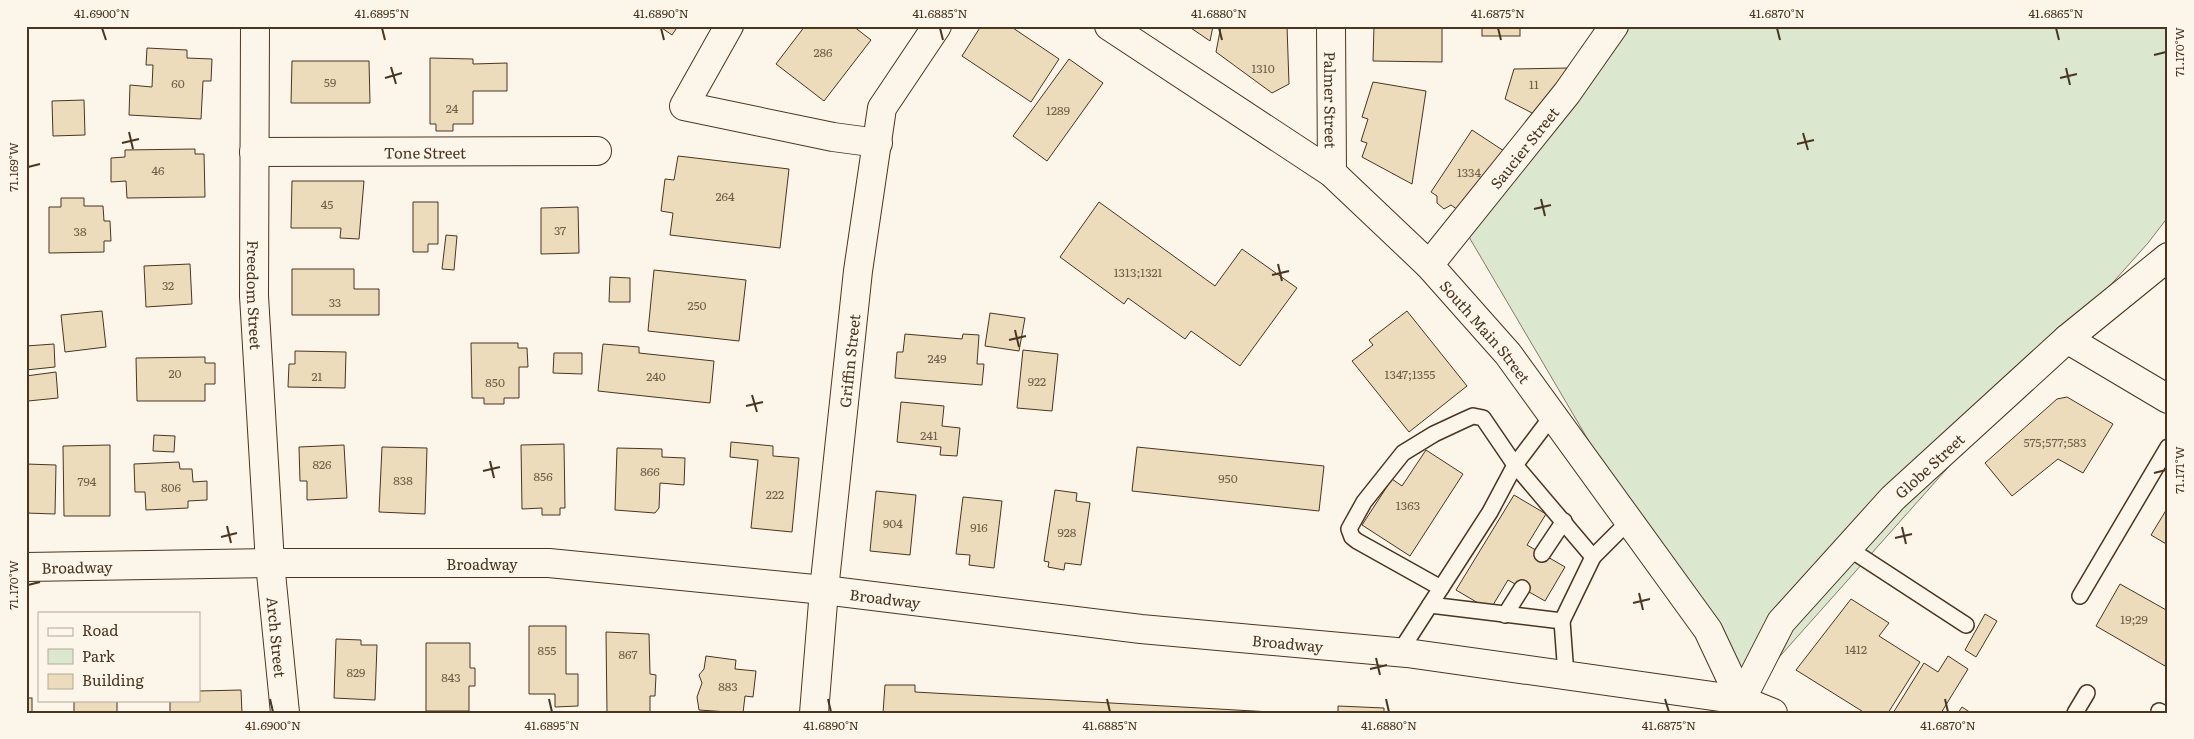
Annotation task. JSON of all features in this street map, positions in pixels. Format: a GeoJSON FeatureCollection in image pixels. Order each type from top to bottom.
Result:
{"type":"FeatureCollection","features":[{"type":"Feature","properties":{"kind":"main road","name":"Freedom Street"},"geometry":{"type":"LineString","coordinates":[[255,26],[254,296],[270,563]]}},
{"type":"Feature","properties":{"kind":"main road"},"geometry":{"type":"LineString","coordinates":[[729,26],[684,106],[833,137],[878,143]]}},
{"type":"Feature","properties":{"kind":"main road","name":"Griffin Street"},"geometry":{"type":"LineString","coordinates":[[814,713],[824,590],[858,271],[882,108],[938,26]]}},
{"type":"Feature","properties":{"kind":"main road","name":"South Main Street"},"geometry":{"type":"LineString","coordinates":[[1109,26],[1332,173],[1429,265],[1508,354],[1708,630],[1739,706]]}},
{"type":"Feature","properties":{"kind":"main road","name":"Palmer Street"},"geometry":{"type":"LineString","coordinates":[[1331,26],[1332,173]]}},
{"type":"Feature","properties":{"kind":"main road","name":"Saucier Street"},"geometry":{"type":"LineString","coordinates":[[1429,265],[1567,93],[1614,26]]}},
{"type":"Feature","properties":{"kind":"main road","name":"Tone Street"},"geometry":{"type":"LineString","coordinates":[[254,152],[596,151]]}},
{"type":"Feature","properties":{"kind":"main road","name":"Globe Street"},"geometry":{"type":"LineString","coordinates":[[1739,706],[1781,622],[1893,498],[2067,339],[2168,257]]}},
{"type":"Feature","properties":{"kind":"main road"},"geometry":{"type":"LineString","coordinates":[[2067,339],[2168,399]]}},
{"type":"Feature","properties":{"kind":"main road","name":"Broadway"},"geometry":{"type":"LineString","coordinates":[[26,567],[270,563],[549,563],[824,590],[1141,629],[1399,653],[1566,675],[1739,706]]}},
{"type":"Feature","properties":{"kind":"main road","name":"Arch Street"},"geometry":{"type":"LineString","coordinates":[[270,563],[285,713]]}},
{"type":"Feature","properties":{"kind":"main road"},"geometry":{"type":"LineString","coordinates":[[1739,706],[1773,713]]}},
{"type":"Feature","properties":{"kind":"lane"},"geometry":{"type":"LineString","coordinates":[[1441,588],[1352,537],[1350,529],[1364,502],[1403,453],[1434,434],[1473,416],[1482,418],[1516,465],[1593,557]]}},
{"type":"Feature","properties":{"kind":"lane"},"geometry":{"type":"LineString","coordinates":[[1399,653],[1441,588],[1479,540],[1490,512],[1516,465],[1552,416]]}},
{"type":"Feature","properties":{"kind":"lane"},"geometry":{"type":"LineString","coordinates":[[2080,596],[2168,447]]}},
{"type":"Feature","properties":{"kind":"lane"},"geometry":{"type":"LineString","coordinates":[[1542,554],[1564,521]]}},
{"type":"Feature","properties":{"kind":"lane"},"geometry":{"type":"LineString","coordinates":[[1566,675],[1562,621],[1593,557],[1630,521]]}},
{"type":"Feature","properties":{"kind":"lane"},"geometry":{"type":"LineString","coordinates":[[1848,548],[1966,625]]}},
{"type":"Feature","properties":{"kind":"lane"},"geometry":{"type":"LineString","coordinates":[[1505,615],[1522,588]]}},
{"type":"Feature","properties":{"kind":"lane"},"geometry":{"type":"LineString","coordinates":[[1430,605],[1562,621]]}},
{"type":"Feature","properties":{"kind":"lane"},"geometry":{"type":"LineString","coordinates":[[2075,713],[2087,693]]}},
{"type":"Feature","properties":{"kind":"green space"},"geometry":{"type":"Polygon","coordinates":[[[1616,26],[2168,26],[2168,217],[2148,243],[1741,700],[1469,237],[1616,26]]]}},
{"type":"Feature","properties":{"kind":"building"},"geometry":{"type":"Polygon","coordinates":[[[659,26],[678,26],[672,35],[659,26]]]}},
{"type":"Feature","properties":{"kind":"building"},"geometry":{"type":"Polygon","coordinates":[[[805,26],[853,26],[871,40],[824,101],[776,64],[805,26]]]}},
{"type":"Feature","properties":{"kind":"building"},"geometry":{"type":"Polygon","coordinates":[[[981,26],[1010,26],[1059,59],[1031,102],[962,56],[981,26]]]}},
{"type":"Feature","properties":{"kind":"building"},"geometry":{"type":"Polygon","coordinates":[[[1188,26],[1213,26],[1210,41],[1188,26]]]}},
{"type":"Feature","properties":{"kind":"building"},"geometry":{"type":"Polygon","coordinates":[[[1221,26],[1287,26],[1289,84],[1272,93],[1216,52],[1221,26]]]}},
{"type":"Feature","properties":{"kind":"building"},"geometry":{"type":"Polygon","coordinates":[[[1374,26],[1442,26],[1442,62],[1373,61],[1374,26]]]}},
{"type":"Feature","properties":{"kind":"building"},"geometry":{"type":"Polygon","coordinates":[[[1482,26],[1520,26],[1520,36],[1482,36],[1482,26]]]}},
{"type":"Feature","properties":{"kind":"building"},"geometry":{"type":"Polygon","coordinates":[[[147,48],[187,50],[187,58],[212,59],[211,81],[203,81],[201,119],[129,115],[130,85],[152,87],[153,65],[146,65],[147,48]]]}},
{"type":"Feature","properties":{"kind":"building"},"geometry":{"type":"Polygon","coordinates":[[[430,58],[473,59],[473,64],[507,63],[507,91],[473,91],[473,124],[453,124],[453,131],[436,131],[436,124],[430,124],[430,58]]]}},
{"type":"Feature","properties":{"kind":"building"},"geometry":{"type":"Polygon","coordinates":[[[1069,59],[1103,83],[1047,161],[1013,136],[1069,59]]]}},
{"type":"Feature","properties":{"kind":"building"},"geometry":{"type":"Polygon","coordinates":[[[292,61],[369,61],[370,103],[291,103],[292,61]]]}},
{"type":"Feature","properties":{"kind":"building"},"geometry":{"type":"Polygon","coordinates":[[[1569,68],[1534,114],[1505,99],[1514,69],[1569,68]]]}},
{"type":"Feature","properties":{"kind":"building"},"geometry":{"type":"Polygon","coordinates":[[[1373,82],[1426,91],[1412,184],[1362,157],[1367,143],[1361,141],[1368,119],[1362,117],[1373,82]]]}},
{"type":"Feature","properties":{"kind":"building"},"geometry":{"type":"Polygon","coordinates":[[[84,100],[85,135],[53,136],[52,101],[84,100]]]}},
{"type":"Feature","properties":{"kind":"building"},"geometry":{"type":"Polygon","coordinates":[[[1472,130],[1507,153],[1465,215],[1451,205],[1444,209],[1437,203],[1437,196],[1431,192],[1472,130]]]}},
{"type":"Feature","properties":{"kind":"building"},"geometry":{"type":"Polygon","coordinates":[[[195,149],[195,154],[204,154],[205,197],[127,198],[126,181],[111,182],[111,158],[125,157],[125,150],[195,149]]]}},
{"type":"Feature","properties":{"kind":"building"},"geometry":{"type":"Polygon","coordinates":[[[678,156],[789,169],[780,248],[670,235],[673,213],[661,211],[665,179],[674,180],[678,156]]]}},
{"type":"Feature","properties":{"kind":"building"},"geometry":{"type":"Polygon","coordinates":[[[292,181],[364,181],[359,239],[340,238],[341,228],[291,228],[292,181]]]}},
{"type":"Feature","properties":{"kind":"building"},"geometry":{"type":"Polygon","coordinates":[[[61,198],[84,198],[84,206],[103,206],[104,221],[110,221],[111,241],[104,241],[104,252],[49,253],[49,207],[61,207],[61,198]]]}},
{"type":"Feature","properties":{"kind":"building"},"geometry":{"type":"Polygon","coordinates":[[[413,202],[438,202],[438,244],[428,244],[428,252],[413,252],[413,202]]]}},
{"type":"Feature","properties":{"kind":"building"},"geometry":{"type":"Polygon","coordinates":[[[1099,202],[1215,286],[1242,249],[1297,288],[1240,366],[1191,331],[1185,339],[1128,298],[1124,304],[1060,257],[1099,202]]]}},
{"type":"Feature","properties":{"kind":"building"},"geometry":{"type":"Polygon","coordinates":[[[578,207],[579,253],[541,254],[541,208],[578,207]]]}},
{"type":"Feature","properties":{"kind":"building"},"geometry":{"type":"Polygon","coordinates":[[[446,235],[457,236],[454,270],[442,269],[446,235]]]}},
{"type":"Feature","properties":{"kind":"building"},"geometry":{"type":"Polygon","coordinates":[[[190,264],[192,304],[146,307],[144,266],[190,264]]]}},
{"type":"Feature","properties":{"kind":"building"},"geometry":{"type":"Polygon","coordinates":[[[292,269],[354,269],[354,289],[379,289],[379,315],[292,315],[292,269]]]}},
{"type":"Feature","properties":{"kind":"building"},"geometry":{"type":"Polygon","coordinates":[[[654,270],[746,280],[739,341],[648,331],[654,270]]]}},
{"type":"Feature","properties":{"kind":"building"},"geometry":{"type":"Polygon","coordinates":[[[610,277],[630,278],[630,302],[609,302],[610,277]]]}},
{"type":"Feature","properties":{"kind":"building"},"geometry":{"type":"Polygon","coordinates":[[[102,311],[106,347],[65,352],[61,315],[102,311]]]}},
{"type":"Feature","properties":{"kind":"building"},"geometry":{"type":"Polygon","coordinates":[[[1407,311],[1467,386],[1409,432],[1352,361],[1373,345],[1369,340],[1407,311]]]}},
{"type":"Feature","properties":{"kind":"building"},"geometry":{"type":"Polygon","coordinates":[[[990,313],[1025,318],[1019,351],[985,346],[990,313]]]}},
{"type":"Feature","properties":{"kind":"building"},"geometry":{"type":"Polygon","coordinates":[[[905,334],[962,339],[963,334],[979,335],[977,364],[984,364],[982,385],[895,378],[897,352],[903,352],[905,334]]]}},
{"type":"Feature","properties":{"kind":"building"},"geometry":{"type":"Polygon","coordinates":[[[471,343],[518,343],[518,348],[527,348],[528,367],[519,367],[519,398],[504,398],[504,404],[484,404],[484,398],[472,398],[471,343]]]}},
{"type":"Feature","properties":{"kind":"building"},"geometry":{"type":"Polygon","coordinates":[[[54,344],[55,367],[26,370],[26,346],[54,344]]]}},
{"type":"Feature","properties":{"kind":"building"},"geometry":{"type":"Polygon","coordinates":[[[603,344],[639,347],[639,353],[714,361],[710,403],[598,391],[603,344]]]}},
{"type":"Feature","properties":{"kind":"building"},"geometry":{"type":"Polygon","coordinates":[[[1023,350],[1058,354],[1052,411],[1017,408],[1023,350]]]}},
{"type":"Feature","properties":{"kind":"building"},"geometry":{"type":"Polygon","coordinates":[[[295,351],[346,352],[345,388],[288,387],[289,364],[295,364],[295,351]]]}},
{"type":"Feature","properties":{"kind":"building"},"geometry":{"type":"Polygon","coordinates":[[[554,353],[582,353],[582,374],[553,373],[554,353]]]}},
{"type":"Feature","properties":{"kind":"building"},"geometry":{"type":"Polygon","coordinates":[[[205,357],[205,363],[215,363],[215,384],[205,384],[205,401],[137,401],[136,358],[205,357]]]}},
{"type":"Feature","properties":{"kind":"building"},"geometry":{"type":"Polygon","coordinates":[[[56,372],[58,398],[28,401],[26,376],[56,372]]]}},
{"type":"Feature","properties":{"kind":"building"},"geometry":{"type":"Polygon","coordinates":[[[2067,397],[2113,424],[2083,473],[2058,459],[2012,496],[1985,463],[2057,399],[2067,397]]]}},
{"type":"Feature","properties":{"kind":"building"},"geometry":{"type":"Polygon","coordinates":[[[901,402],[944,406],[942,426],[960,428],[957,456],[940,455],[941,447],[897,442],[901,402]]]}},
{"type":"Feature","properties":{"kind":"building"},"geometry":{"type":"Polygon","coordinates":[[[154,435],[175,436],[174,452],[153,451],[154,435]]]}},
{"type":"Feature","properties":{"kind":"building"},"geometry":{"type":"Polygon","coordinates":[[[731,442],[773,446],[773,456],[799,458],[792,532],[751,528],[758,460],[730,457],[731,442]]]}},
{"type":"Feature","properties":{"kind":"building"},"geometry":{"type":"Polygon","coordinates":[[[564,444],[565,508],[560,508],[560,515],[542,515],[542,508],[522,509],[521,445],[564,444]]]}},
{"type":"Feature","properties":{"kind":"building"},"geometry":{"type":"Polygon","coordinates":[[[110,445],[110,516],[64,516],[63,446],[110,445]]]}},
{"type":"Feature","properties":{"kind":"building"},"geometry":{"type":"Polygon","coordinates":[[[344,445],[347,498],[307,500],[307,481],[300,481],[299,447],[344,445]]]}},
{"type":"Feature","properties":{"kind":"building"},"geometry":{"type":"Polygon","coordinates":[[[382,447],[427,448],[425,514],[379,512],[382,447]]]}},
{"type":"Feature","properties":{"kind":"building"},"geometry":{"type":"Polygon","coordinates":[[[1137,447],[1324,466],[1319,511],[1132,491],[1137,447]]]}},
{"type":"Feature","properties":{"kind":"building"},"geometry":{"type":"Polygon","coordinates":[[[617,448],[662,449],[662,457],[685,458],[684,485],[660,483],[659,508],[655,513],[615,510],[617,448]]]}},
{"type":"Feature","properties":{"kind":"building"},"geometry":{"type":"Polygon","coordinates":[[[1426,450],[1463,474],[1410,556],[1362,525],[1392,479],[1402,486],[1426,450]]]}},
{"type":"Feature","properties":{"kind":"building"},"geometry":{"type":"Polygon","coordinates":[[[179,462],[180,469],[192,469],[193,482],[207,481],[207,500],[188,501],[188,508],[146,510],[145,492],[135,492],[134,464],[179,462]]]}},
{"type":"Feature","properties":{"kind":"building"},"geometry":{"type":"Polygon","coordinates":[[[26,464],[56,465],[55,514],[26,513],[26,464]]]}},
{"type":"Feature","properties":{"kind":"building"},"geometry":{"type":"Polygon","coordinates":[[[1055,490],[1077,493],[1076,501],[1090,503],[1081,565],[1065,563],[1064,570],[1048,567],[1049,562],[1044,561],[1055,490]]]}},
{"type":"Feature","properties":{"kind":"building"},"geometry":{"type":"Polygon","coordinates":[[[876,491],[916,495],[910,555],[870,551],[876,491]]]}},
{"type":"Feature","properties":{"kind":"building"},"geometry":{"type":"Polygon","coordinates":[[[1514,495],[1546,514],[1527,545],[1565,567],[1545,601],[1508,580],[1490,610],[1456,590],[1514,495]]]}},
{"type":"Feature","properties":{"kind":"building"},"geometry":{"type":"Polygon","coordinates":[[[963,497],[1002,501],[994,568],[969,565],[970,555],[956,554],[963,497]]]}},
{"type":"Feature","properties":{"kind":"building"},"geometry":{"type":"Polygon","coordinates":[[[2168,507],[2168,545],[2151,535],[2168,507]]]}},
{"type":"Feature","properties":{"kind":"building"},"geometry":{"type":"Polygon","coordinates":[[[2120,584],[2168,611],[2168,662],[2165,666],[2096,626],[2120,584]]]}},
{"type":"Feature","properties":{"kind":"building"},"geometry":{"type":"Polygon","coordinates":[[[1851,599],[1889,623],[1879,636],[1920,662],[1888,713],[1865,713],[1796,670],[1851,599]]]}},
{"type":"Feature","properties":{"kind":"building"},"geometry":{"type":"Polygon","coordinates":[[[1985,614],[1997,621],[1976,657],[1965,650],[1985,614]]]}},
{"type":"Feature","properties":{"kind":"building"},"geometry":{"type":"Polygon","coordinates":[[[529,626],[566,626],[566,674],[578,674],[578,706],[555,707],[555,694],[529,694],[529,626]]]}},
{"type":"Feature","properties":{"kind":"building"},"geometry":{"type":"Polygon","coordinates":[[[606,632],[649,634],[650,674],[656,675],[655,696],[650,696],[650,713],[607,713],[606,632]]]}},
{"type":"Feature","properties":{"kind":"building"},"geometry":{"type":"Polygon","coordinates":[[[336,639],[361,640],[361,645],[377,645],[375,700],[334,698],[336,639]]]}},
{"type":"Feature","properties":{"kind":"building"},"geometry":{"type":"Polygon","coordinates":[[[426,643],[470,643],[470,668],[475,668],[475,686],[469,686],[469,711],[426,711],[426,643]]]}},
{"type":"Feature","properties":{"kind":"building"},"geometry":{"type":"Polygon","coordinates":[[[706,656],[736,660],[735,669],[756,671],[753,697],[745,696],[743,713],[699,710],[697,697],[702,683],[699,675],[704,669],[706,656]]]}},
{"type":"Feature","properties":{"kind":"building"},"geometry":{"type":"Polygon","coordinates":[[[1948,656],[1968,669],[1941,713],[1893,713],[1924,663],[1938,672],[1948,656]]]}},
{"type":"Feature","properties":{"kind":"building"},"geometry":{"type":"Polygon","coordinates":[[[885,685],[915,685],[915,692],[1289,713],[883,713],[885,685]]]}},
{"type":"Feature","properties":{"kind":"building"},"geometry":{"type":"Polygon","coordinates":[[[241,690],[242,713],[170,713],[170,702],[200,702],[200,691],[241,690]]]}},
{"type":"Feature","properties":{"kind":"building"},"geometry":{"type":"Polygon","coordinates":[[[26,698],[32,698],[32,713],[26,713],[26,698]]]}},
{"type":"Feature","properties":{"kind":"building"},"geometry":{"type":"Polygon","coordinates":[[[74,702],[117,702],[117,713],[74,713],[74,702]]]}},
{"type":"Feature","properties":{"kind":"building"},"geometry":{"type":"Polygon","coordinates":[[[1338,706],[1384,708],[1384,713],[1338,713],[1338,706]]]}},
{"type":"Feature","properties":{"kind":"building"},"geometry":{"type":"Polygon","coordinates":[[[1962,707],[1971,713],[1958,713],[1962,707]]]}}]}
